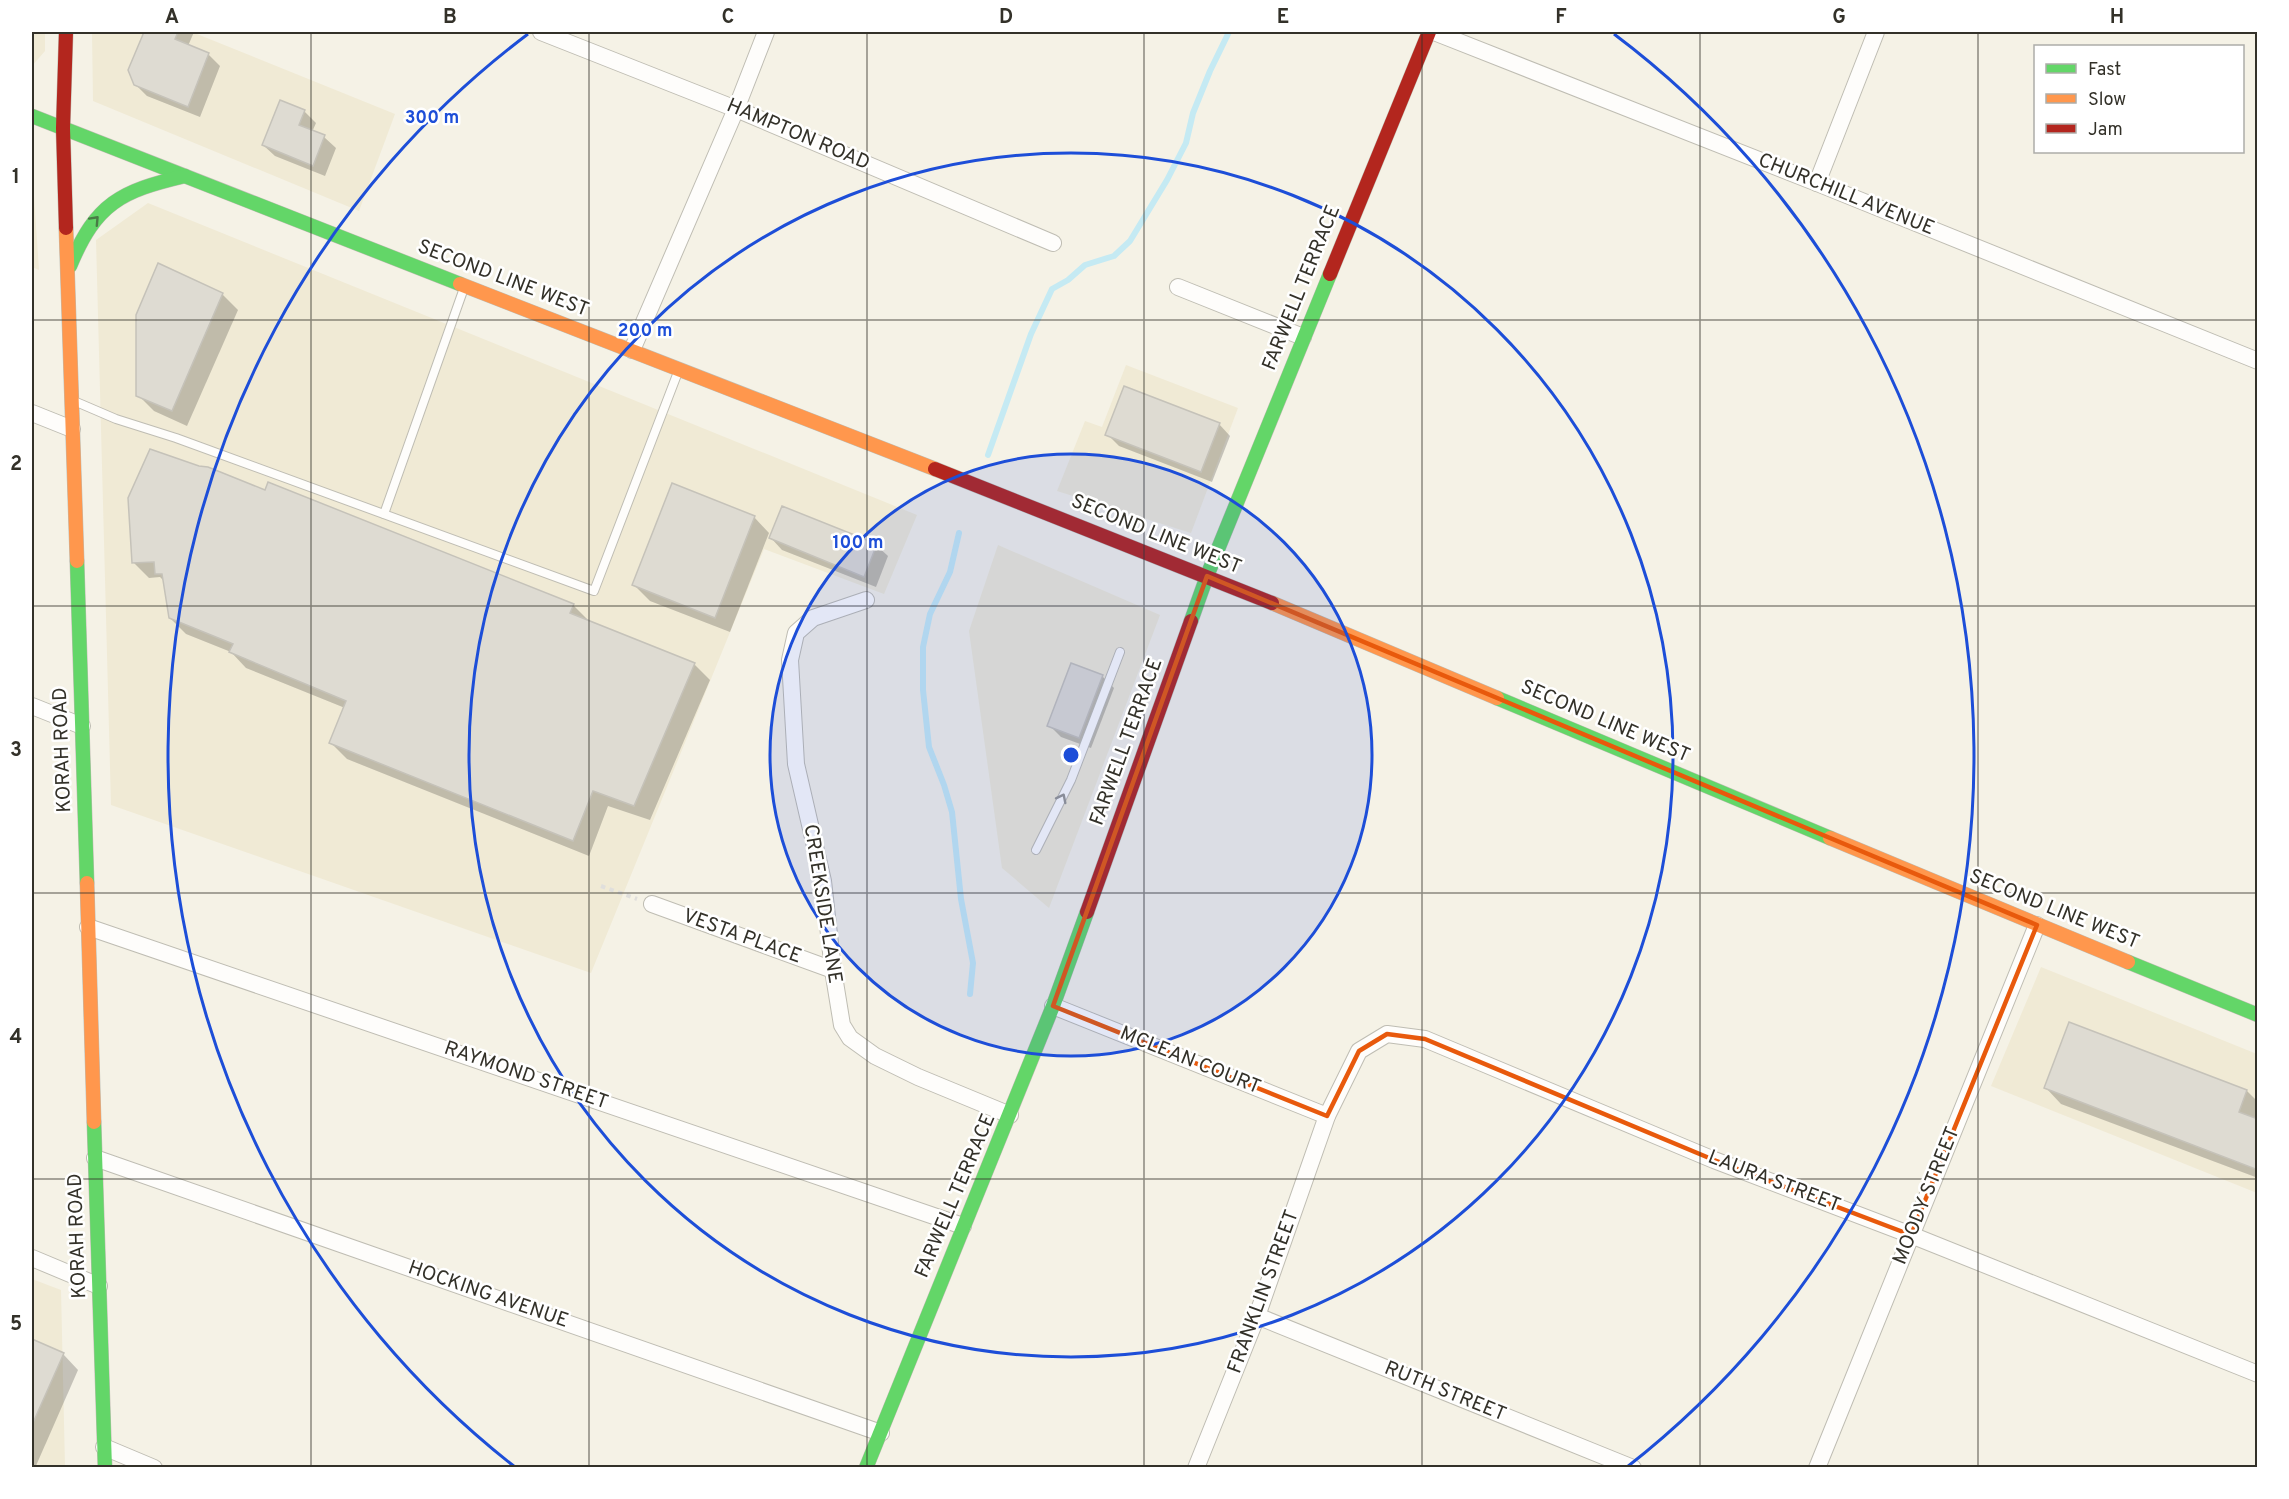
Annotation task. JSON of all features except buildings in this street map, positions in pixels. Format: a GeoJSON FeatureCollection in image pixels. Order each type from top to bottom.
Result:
{"type":"FeatureCollection","features":[{"type":"Feature","properties":{"kind":"street","name":"KORAH ROAD"},"geometry":{"type":"LineString","coordinates":[[66,32],[63,128],[105,1467]]}},
{"type":"Feature","properties":{"kind":"street","name":"HAMPTON ROAD"},"geometry":{"type":"LineString","coordinates":[[541,32],[736,109],[1053,243]]}},
{"type":"Feature","properties":{"kind":"street"},"geometry":{"type":"LineString","coordinates":[[632,350],[736,109],[766,32]]}},
{"type":"Feature","properties":{"kind":"street","name":"FARWELL TERRACE"},"geometry":{"type":"LineString","coordinates":[[866,1467],[1053,1006],[1207,576],[1429,32]]}},
{"type":"Feature","properties":{"kind":"street","name":"CHURCHILL AVENUE"},"geometry":{"type":"LineString","coordinates":[[1434,32],[2258,361]]}},
{"type":"Feature","properties":{"kind":"street"},"geometry":{"type":"LineString","coordinates":[[1817,183],[1876,32]]}},
{"type":"Feature","properties":{"kind":"street","name":"SECOND LINE WEST"},"geometry":{"type":"LineString","coordinates":[[32,116],[1207,576],[2037,925],[2258,1015]]}},
{"type":"Feature","properties":{"kind":"street"},"geometry":{"type":"LineString","coordinates":[[68,271],[87,229],[110,204],[137,188],[185,176]]}},
{"type":"Feature","properties":{"kind":"street"},"geometry":{"type":"LineString","coordinates":[[1178,287],[1303,337]]}},
{"type":"Feature","properties":{"kind":"street"},"geometry":{"type":"LineString","coordinates":[[32,412],[72,429]]}},
{"type":"Feature","properties":{"kind":"street","name":"CREEKSIDE LANE"},"geometry":{"type":"LineString","coordinates":[[866,600],[813,618],[796,633],[790,660],[796,764],[823,881],[832,970],[842,1025],[850,1038],[875,1056],[918,1077],[1010,1115]]}},
{"type":"Feature","properties":{"kind":"street"},"geometry":{"type":"LineString","coordinates":[[32,706],[82,726]]}},
{"type":"Feature","properties":{"kind":"street","name":"VESTA PLACE"},"geometry":{"type":"LineString","coordinates":[[652,904],[832,970]]}},
{"type":"Feature","properties":{"kind":"street","name":"MOODY STREET"},"geometry":{"type":"LineString","coordinates":[[1817,1467],[2037,925]]}},
{"type":"Feature","properties":{"kind":"street","name":"RAYMOND STREET"},"geometry":{"type":"LineString","coordinates":[[88,927],[963,1226]]}},
{"type":"Feature","properties":{"kind":"street","name":"MCLEAN COURT"},"geometry":{"type":"LineString","coordinates":[[1053,1006],[1328,1116]]}},
{"type":"Feature","properties":{"kind":"street","name":"LAURA STREET"},"geometry":{"type":"LineString","coordinates":[[1328,1116],[1359,1051],[1387,1034],[1425,1039],[1714,1160],[1911,1235],[2258,1374]]}},
{"type":"Feature","properties":{"kind":"street","name":"FRANKLIN STREET"},"geometry":{"type":"LineString","coordinates":[[1196,1467],[1257,1316],[1328,1116]]}},
{"type":"Feature","properties":{"kind":"street","name":"HOCKING AVENUE"},"geometry":{"type":"LineString","coordinates":[[95,1158],[880,1433]]}},
{"type":"Feature","properties":{"kind":"street"},"geometry":{"type":"LineString","coordinates":[[32,1258],[99,1286]]}},
{"type":"Feature","properties":{"kind":"street","name":"RUTH STREET"},"geometry":{"type":"LineString","coordinates":[[1257,1316],[1633,1467]]}},
{"type":"Feature","properties":{"kind":"street"},"geometry":{"type":"LineString","coordinates":[[104,1447],[154,1467]]}},
{"type":"Feature","properties":{"kind":"lane"},"geometry":{"type":"LineString","coordinates":[[384,514],[465,285]]}},
{"type":"Feature","properties":{"kind":"lane"},"geometry":{"type":"LineString","coordinates":[[72,400],[116,419],[176,438],[594,591],[679,369]]}},
{"type":"Feature","properties":{"kind":"lane"},"geometry":{"type":"LineString","coordinates":[[1036,850],[1071,780],[1120,652]]}},
{"type":"Feature","properties":{"kind":"path"},"geometry":{"type":"LineString","coordinates":[[601,885],[652,904]]}},
{"type":"Feature","properties":{"kind":"highlighted area"},"geometry":{"type":"Polygon","coordinates":[[[1207,576],[2037,925],[1911,1235],[1714,1160],[1425,1039],[1387,1034],[1359,1051],[1327,1116],[1053,1006],[1207,576]]]}},
{"type":"Feature","properties":{"kind":"shaded area"},"geometry":{"type":"Polygon","coordinates":[[[32,32],[45,32],[45,51],[32,66],[32,32]]]}},
{"type":"Feature","properties":{"kind":"shaded area"},"geometry":{"type":"Polygon","coordinates":[[[92,32],[192,32],[395,114],[359,211],[93,101],[92,32]]]}},
{"type":"Feature","properties":{"kind":"shaded area"},"geometry":{"type":"Polygon","coordinates":[[[32,167],[39,270],[32,267],[32,167]]]}},
{"type":"Feature","properties":{"kind":"shaded area"},"geometry":{"type":"Polygon","coordinates":[[[148,203],[917,515],[884,594],[764,549],[591,973],[111,805],[96,240],[148,203]]]}},
{"type":"Feature","properties":{"kind":"shaded area"},"geometry":{"type":"Polygon","coordinates":[[[1126,365],[1238,408],[1191,533],[1057,491],[1085,421],[1102,427],[1126,365]]]}},
{"type":"Feature","properties":{"kind":"shaded area"},"geometry":{"type":"Polygon","coordinates":[[[998,545],[1160,615],[1049,908],[1002,868],[969,631],[998,545]]]}},
{"type":"Feature","properties":{"kind":"shaded area"},"geometry":{"type":"Polygon","coordinates":[[[2041,967],[2257,1054],[2257,1193],[1991,1086],[2041,967]]]}},
{"type":"Feature","properties":{"kind":"shaded area"},"geometry":{"type":"Polygon","coordinates":[[[32,1279],[61,1290],[65,1467],[32,1467],[32,1279]]]}},
{"type":"Feature","properties":{"kind":"waterway"},"geometry":{"type":"LineString","coordinates":[[988,455],[1031,334],[1052,289],[1068,280],[1085,265],[1114,256],[1130,241],[1167,180],[1186,143],[1193,113],[1229,32]]}},
{"type":"Feature","properties":{"kind":"waterway"},"geometry":{"type":"LineString","coordinates":[[959,533],[950,572],[930,614],[923,647],[923,690],[929,747],[952,812],[961,899],[973,963],[970,994]]}},
{"type":"Feature","properties":{"kind":"traffic: fast"},"geometry":{"type":"LineString","coordinates":[[32,116],[460,284]]}},
{"type":"Feature","properties":{"kind":"traffic: fast"},"geometry":{"type":"LineString","coordinates":[[70,266],[90,227],[113,203],[127,194],[185,176]]}},
{"type":"Feature","properties":{"kind":"traffic: fast"},"geometry":{"type":"LineString","coordinates":[[1191,621],[1207,576],[1330,274]]}},
{"type":"Feature","properties":{"kind":"traffic: fast"},"geometry":{"type":"LineString","coordinates":[[77,561],[87,883]]}},
{"type":"Feature","properties":{"kind":"traffic: fast"},"geometry":{"type":"LineString","coordinates":[[1497,698],[1830,838]]}},
{"type":"Feature","properties":{"kind":"traffic: fast"},"geometry":{"type":"LineString","coordinates":[[866,1468],[1053,1006],[1087,912]]}},
{"type":"Feature","properties":{"kind":"traffic: fast"},"geometry":{"type":"LineString","coordinates":[[2128,962],[2258,1015]]}},
{"type":"Feature","properties":{"kind":"traffic: fast"},"geometry":{"type":"LineString","coordinates":[[94,1122],[105,1468]]}},
{"type":"Feature","properties":{"kind":"traffic: slow"},"geometry":{"type":"LineString","coordinates":[[66,228],[77,561]]}},
{"type":"Feature","properties":{"kind":"traffic: slow"},"geometry":{"type":"LineString","coordinates":[[460,284],[935,469]]}},
{"type":"Feature","properties":{"kind":"traffic: slow"},"geometry":{"type":"LineString","coordinates":[[1272,603],[1497,698]]}},
{"type":"Feature","properties":{"kind":"traffic: slow"},"geometry":{"type":"LineString","coordinates":[[1830,838],[2128,962]]}},
{"type":"Feature","properties":{"kind":"traffic: slow"},"geometry":{"type":"LineString","coordinates":[[87,883],[94,1122]]}},
{"type":"Feature","properties":{"kind":"traffic: jam"},"geometry":{"type":"LineString","coordinates":[[66,32],[63,128],[66,228]]}},
{"type":"Feature","properties":{"kind":"traffic: jam"},"geometry":{"type":"LineString","coordinates":[[1330,274],[1429,32]]}},
{"type":"Feature","properties":{"kind":"traffic: jam"},"geometry":{"type":"LineString","coordinates":[[935,469],[1272,603]]}},
{"type":"Feature","properties":{"kind":"traffic: jam"},"geometry":{"type":"LineString","coordinates":[[1087,912],[1191,621]]}}]}
